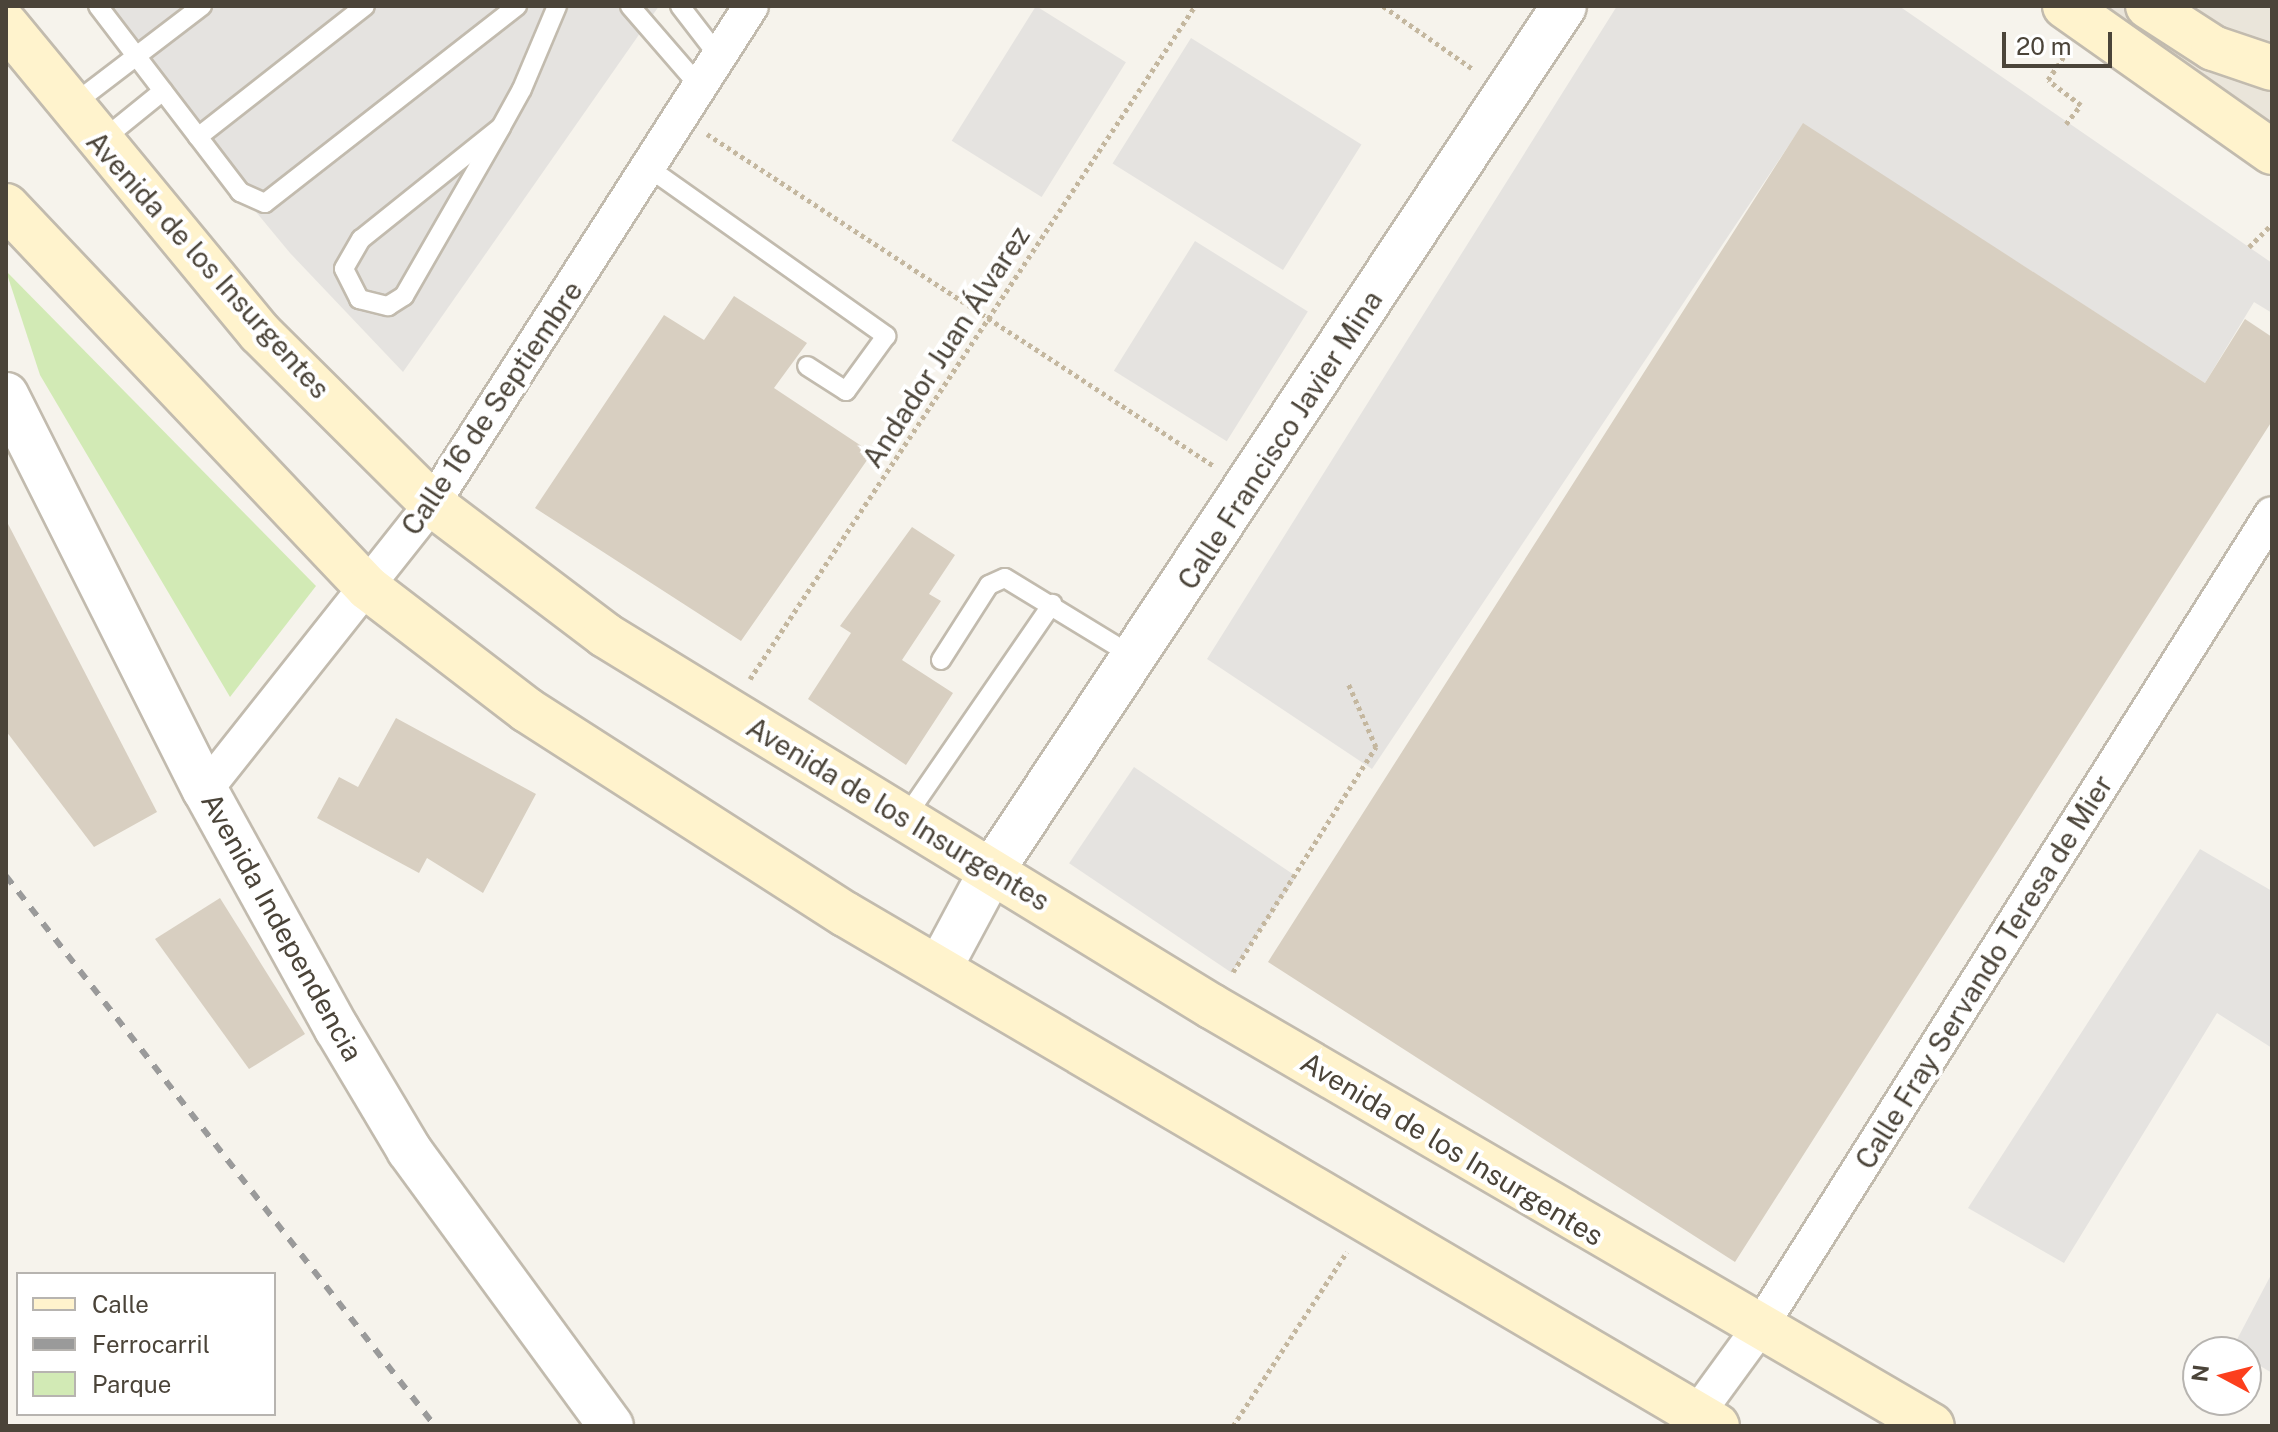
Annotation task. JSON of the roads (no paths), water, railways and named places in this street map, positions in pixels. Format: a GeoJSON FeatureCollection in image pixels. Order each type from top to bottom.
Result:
{"type":"FeatureCollection","features":[{"type":"Feature","properties":{"kind":"main road"},"geometry":{"type":"LineString","coordinates":[[2148,6],[2213,48],[2272,68]]}},
{"type":"Feature","properties":{"kind":"main road"},"geometry":{"type":"LineString","coordinates":[[2076,14],[2272,152]]}},
{"type":"Feature","properties":{"kind":"main road","name":"Avenida de los Insurgentes"},"geometry":{"type":"LineString","coordinates":[[6,25],[98,144],[260,333],[432,504],[605,635],[1211,1006],[1758,1330],[1932,1426]]}},
{"type":"Feature","properties":{"kind":"main road"},"geometry":{"type":"LineString","coordinates":[[6,206],[368,588],[527,710],[940,967],[1365,1224],[1701,1422]]}},
{"type":"Feature","properties":{"kind":"street","name":"Calle 16 de Septiembre"},"geometry":{"type":"LineString","coordinates":[[205,790],[432,504],[751,6]]}},
{"type":"Feature","properties":{"kind":"street","name":"Calle Francisco Javier Mina"},"geometry":{"type":"LineString","coordinates":[[940,967],[992,870],[1249,488],[1564,6]]}},
{"type":"Feature","properties":{"kind":"street","name":"Avenida Independencia"},"geometry":{"type":"LineString","coordinates":[[6,395],[205,790],[409,1150],[611,1426]]}},
{"type":"Feature","properties":{"kind":"street","name":"Calle Fray Servando Teresa de Mier"},"geometry":{"type":"LineString","coordinates":[[1701,1422],[2272,514]]}},
{"type":"Feature","properties":{"kind":"lane"},"geometry":{"type":"LineString","coordinates":[[98,6],[248,200],[265,203],[517,6]]}},
{"type":"Feature","properties":{"kind":"lane"},"geometry":{"type":"LineString","coordinates":[[68,107],[202,6]]}},
{"type":"Feature","properties":{"kind":"lane"},"geometry":{"type":"LineString","coordinates":[[198,137],[365,6]]}},
{"type":"Feature","properties":{"kind":"lane"},"geometry":{"type":"LineString","coordinates":[[501,127],[361,239],[344,269],[359,299],[388,306],[404,296],[501,127],[557,6]]}},
{"type":"Feature","properties":{"kind":"lane"},"geometry":{"type":"LineString","coordinates":[[630,6],[701,88]]}},
{"type":"Feature","properties":{"kind":"lane"},"geometry":{"type":"LineString","coordinates":[[680,6],[720,58]]}},
{"type":"Feature","properties":{"kind":"lane"},"geometry":{"type":"LineString","coordinates":[[98,144],[163,91]]}},
{"type":"Feature","properties":{"kind":"lane"},"geometry":{"type":"LineString","coordinates":[[649,168],[886,336],[846,391],[807,366]]}},
{"type":"Feature","properties":{"kind":"lane"},"geometry":{"type":"LineString","coordinates":[[941,660],[996,580],[1013,579],[1136,658]]}},
{"type":"Feature","properties":{"kind":"lane"},"geometry":{"type":"LineString","coordinates":[[905,818],[1052,604]]}},
{"type":"Feature","properties":{"kind":"railway"},"geometry":{"type":"LineString","coordinates":[[6,876],[435,1426]]}}]}
